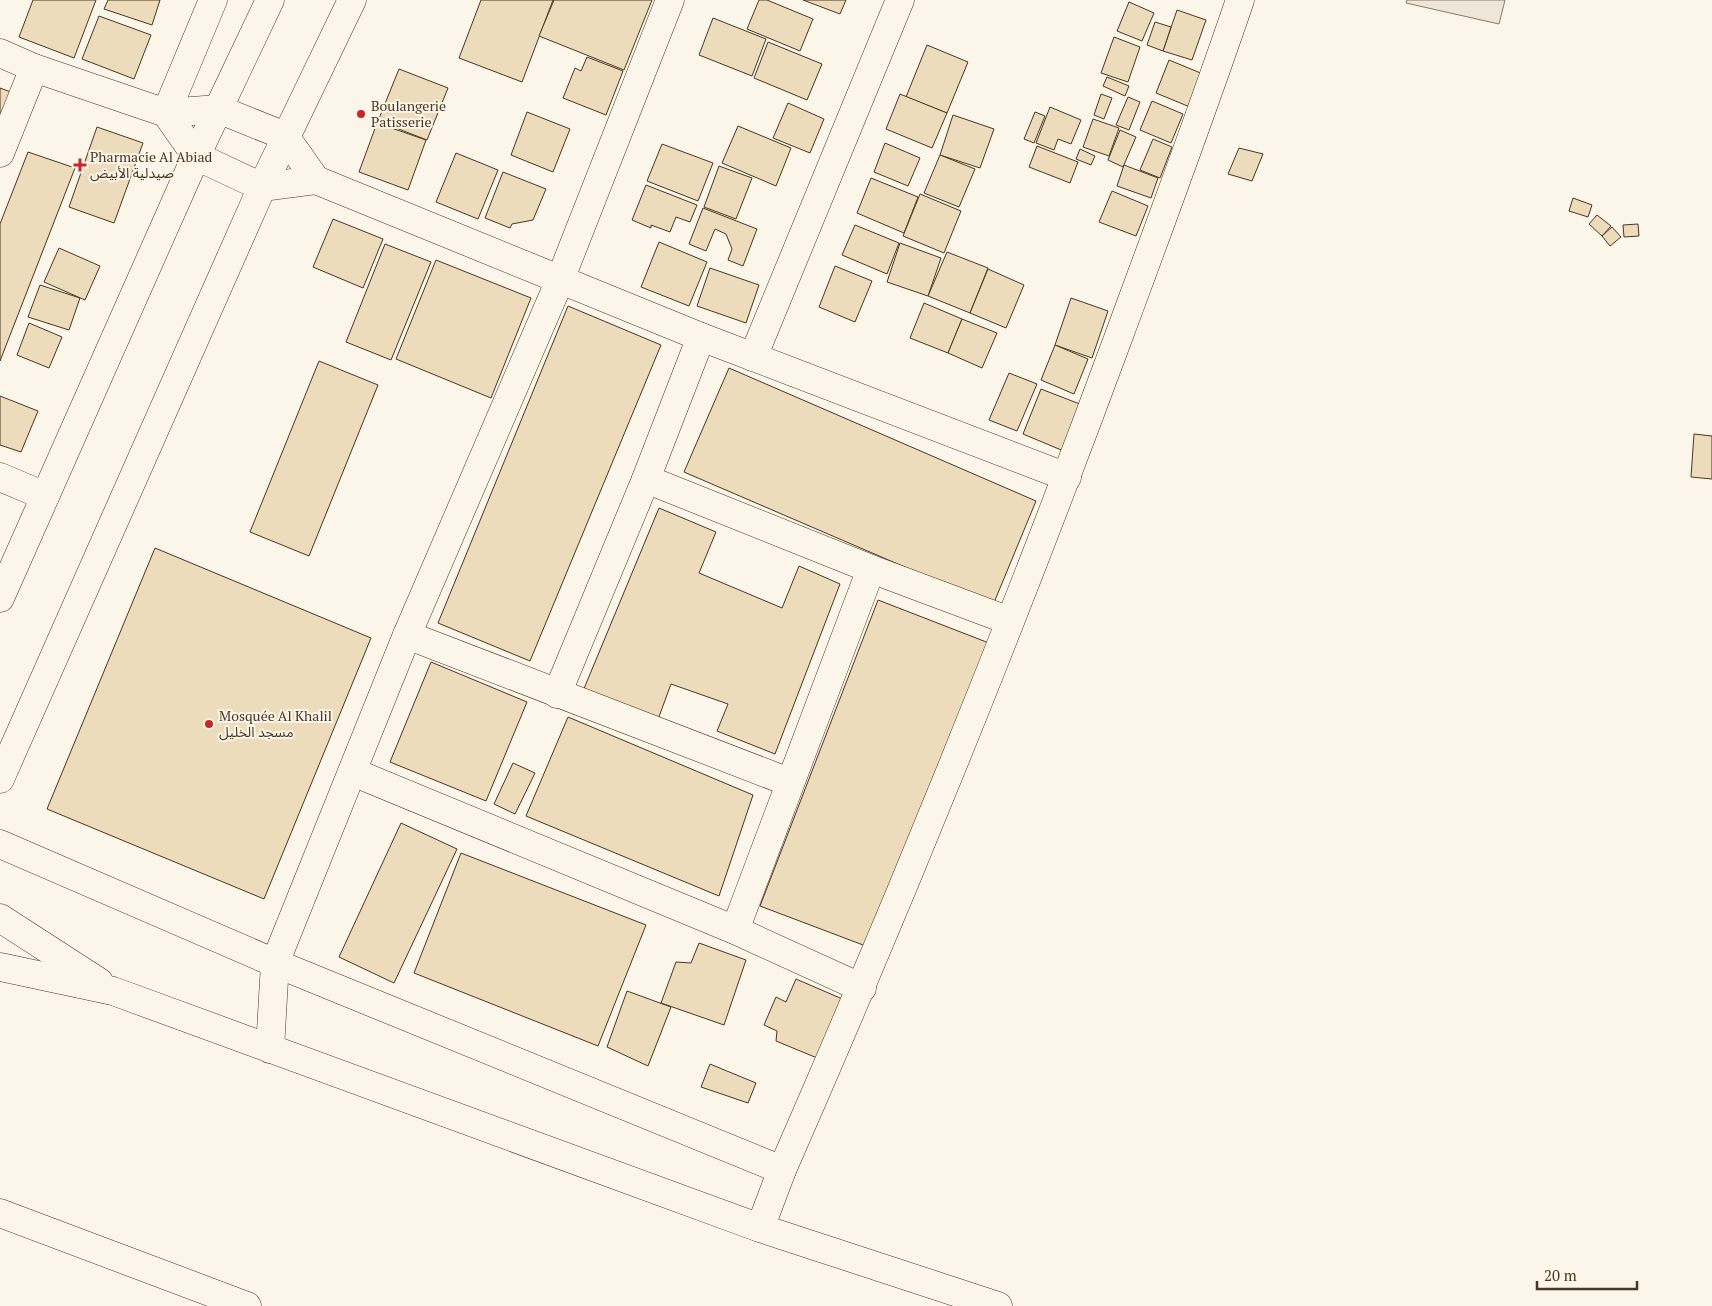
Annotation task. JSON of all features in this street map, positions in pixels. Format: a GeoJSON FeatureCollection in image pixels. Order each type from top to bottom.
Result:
{"type":"FeatureCollection","features":[{"type":"Feature","properties":{"kind":"street"},"geometry":{"type":"LineString","coordinates":[[166,113],[213,0]]}},
{"type":"Feature","properties":{"kind":"street"},"geometry":{"type":"LineString","coordinates":[[0,598],[196,156],[270,0]]}},
{"type":"Feature","properties":{"kind":"street"},"geometry":{"type":"LineString","coordinates":[[0,779],[285,136],[352,0]]}},
{"type":"Feature","properties":{"kind":"street"},"geometry":{"type":"LineString","coordinates":[[270,1049],[275,963],[407,635],[560,280],[670,0]]}},
{"type":"Feature","properties":{"kind":"street"},"geometry":{"type":"LineString","coordinates":[[753,358],[900,0]]}},
{"type":"Feature","properties":{"kind":"street"},"geometry":{"type":"LineString","coordinates":[[760,1228],[782,1170],[862,988],[1067,477],[1201,116],[1240,0]]}},
{"type":"Feature","properties":{"kind":"street"},"geometry":{"type":"LineString","coordinates":[[0,53],[34,68],[166,113],[218,109],[285,136],[316,180]]}},
{"type":"Feature","properties":{"kind":"street"},"geometry":{"type":"LineString","coordinates":[[0,153],[34,68]]}},
{"type":"Feature","properties":{"kind":"street"},"geometry":{"type":"LineString","coordinates":[[166,113],[196,156],[262,187],[316,180],[753,358],[1067,477]]}},
{"type":"Feature","properties":{"kind":"street"},"geometry":{"type":"LineString","coordinates":[[557,694],[646,479],[701,337]]}},
{"type":"Feature","properties":{"kind":"street"},"geometry":{"type":"LineString","coordinates":[[0,477],[45,496]]}},
{"type":"Feature","properties":{"kind":"street"},"geometry":{"type":"LineString","coordinates":[[646,479],[1010,621]]}},
{"type":"Feature","properties":{"kind":"street"},"geometry":{"type":"LineString","coordinates":[[735,930],[871,568]]}},
{"type":"Feature","properties":{"kind":"street"},"geometry":{"type":"LineString","coordinates":[[407,635],[789,782]]}},
{"type":"Feature","properties":{"kind":"street"},"geometry":{"type":"LineString","coordinates":[[353,772],[735,930],[862,988]]}},
{"type":"Feature","properties":{"kind":"street"},"geometry":{"type":"LineString","coordinates":[[0,844],[275,963],[782,1170]]}},
{"type":"Feature","properties":{"kind":"street"},"geometry":{"type":"LineString","coordinates":[[0,918],[112,991]]}},
{"type":"Feature","properties":{"kind":"street"},"geometry":{"type":"LineString","coordinates":[[0,967],[112,991],[760,1228],[998,1306]]}},
{"type":"Feature","properties":{"kind":"street"},"geometry":{"type":"LineString","coordinates":[[0,1213],[247,1306]]}},
{"type":"Feature","properties":{"kind":"shaded area"},"geometry":{"type":"Polygon","coordinates":[[[1407,0],[1505,0],[1499,24],[1406,3],[1407,0]]]}},
{"type":"Feature","properties":{"kind":"building"},"geometry":{"type":"Polygon","coordinates":[[[33,0],[96,0],[74,58],[19,37],[33,0]]]}},
{"type":"Feature","properties":{"kind":"building"},"geometry":{"type":"Polygon","coordinates":[[[108,0],[160,0],[152,25],[104,9],[108,0]]]}},
{"type":"Feature","properties":{"kind":"building"},"geometry":{"type":"Polygon","coordinates":[[[481,0],[553,0],[522,82],[459,58],[481,0]]]}},
{"type":"Feature","properties":{"kind":"building"},"geometry":{"type":"Polygon","coordinates":[[[554,0],[652,0],[624,70],[539,36],[554,0]]]}},
{"type":"Feature","properties":{"kind":"building"},"geometry":{"type":"Polygon","coordinates":[[[759,0],[767,0],[813,19],[800,51],[747,29],[759,0]]]}},
{"type":"Feature","properties":{"kind":"building"},"geometry":{"type":"Polygon","coordinates":[[[803,0],[846,0],[840,14],[803,0]]]}},
{"type":"Feature","properties":{"kind":"building"},"geometry":{"type":"Polygon","coordinates":[[[1129,2],[1154,13],[1142,41],[1117,31],[1129,2]]]}},
{"type":"Feature","properties":{"kind":"building"},"geometry":{"type":"Polygon","coordinates":[[[1177,10],[1206,20],[1192,60],[1163,51],[1177,10]]]}},
{"type":"Feature","properties":{"kind":"building"},"geometry":{"type":"Polygon","coordinates":[[[99,16],[151,35],[134,79],[82,59],[99,16]]]}},
{"type":"Feature","properties":{"kind":"building"},"geometry":{"type":"Polygon","coordinates":[[[713,18],[766,39],[752,76],[699,55],[713,18]]]}},
{"type":"Feature","properties":{"kind":"building"},"geometry":{"type":"Polygon","coordinates":[[[1155,22],[1171,27],[1163,51],[1147,45],[1155,22]]]}},
{"type":"Feature","properties":{"kind":"building"},"geometry":{"type":"Polygon","coordinates":[[[1114,37],[1140,47],[1128,82],[1101,73],[1114,37]]]}},
{"type":"Feature","properties":{"kind":"building"},"geometry":{"type":"Polygon","coordinates":[[[768,42],[822,64],[807,100],[754,78],[768,42]]]}},
{"type":"Feature","properties":{"kind":"building"},"geometry":{"type":"Polygon","coordinates":[[[927,45],[968,62],[947,113],[906,97],[927,45]]]}},
{"type":"Feature","properties":{"kind":"building"},"geometry":{"type":"Polygon","coordinates":[[[587,57],[623,71],[606,115],[563,98],[575,68],[581,71],[587,57]]]}},
{"type":"Feature","properties":{"kind":"building"},"geometry":{"type":"Polygon","coordinates":[[[1169,60],[1203,74],[1190,107],[1156,93],[1169,60]]]}},
{"type":"Feature","properties":{"kind":"building"},"geometry":{"type":"Polygon","coordinates":[[[399,69],[448,88],[427,140],[378,121],[399,69]]]}},
{"type":"Feature","properties":{"kind":"building"},"geometry":{"type":"Polygon","coordinates":[[[1107,77],[1129,86],[1125,96],[1103,86],[1107,77]]]}},
{"type":"Feature","properties":{"kind":"building"},"geometry":{"type":"Polygon","coordinates":[[[0,88],[11,92],[0,120],[0,88]]]}},
{"type":"Feature","properties":{"kind":"building"},"geometry":{"type":"Polygon","coordinates":[[[900,94],[947,113],[932,148],[886,129],[900,94]]]}},
{"type":"Feature","properties":{"kind":"building"},"geometry":{"type":"Polygon","coordinates":[[[1101,94],[1112,98],[1104,119],[1094,115],[1101,94]]]}},
{"type":"Feature","properties":{"kind":"building"},"geometry":{"type":"Polygon","coordinates":[[[1128,97],[1140,102],[1129,130],[1116,125],[1128,97]]]}},
{"type":"Feature","properties":{"kind":"building"},"geometry":{"type":"Polygon","coordinates":[[[1152,101],[1183,114],[1171,143],[1140,130],[1152,101]]]}},
{"type":"Feature","properties":{"kind":"building"},"geometry":{"type":"Polygon","coordinates":[[[788,103],[824,119],[810,153],[773,138],[788,103]]]}},
{"type":"Feature","properties":{"kind":"building"},"geometry":{"type":"Polygon","coordinates":[[[1050,107],[1081,120],[1071,144],[1058,139],[1054,150],[1036,143],[1050,107]]]}},
{"type":"Feature","properties":{"kind":"building"},"geometry":{"type":"Polygon","coordinates":[[[527,112],[570,129],[553,172],[511,155],[527,112]]]}},
{"type":"Feature","properties":{"kind":"building"},"geometry":{"type":"Polygon","coordinates":[[[1035,112],[1045,116],[1034,143],[1024,139],[1035,112]]]}},
{"type":"Feature","properties":{"kind":"building"},"geometry":{"type":"Polygon","coordinates":[[[953,115],[994,129],[980,168],[940,155],[953,115]]]}},
{"type":"Feature","properties":{"kind":"building"},"geometry":{"type":"Polygon","coordinates":[[[1093,119],[1119,128],[1109,156],[1083,147],[1093,119]]]}},
{"type":"Feature","properties":{"kind":"building"},"geometry":{"type":"Polygon","coordinates":[[[377,123],[426,140],[408,190],[359,172],[377,123]]]}},
{"type":"Feature","properties":{"kind":"building"},"geometry":{"type":"Polygon","coordinates":[[[738,126],[791,148],[776,186],[722,163],[738,126]]]}},
{"type":"Feature","properties":{"kind":"building"},"geometry":{"type":"Polygon","coordinates":[[[97,127],[143,143],[114,223],[69,207],[97,127]]]}},
{"type":"Feature","properties":{"kind":"building"},"geometry":{"type":"Polygon","coordinates":[[[1120,130],[1136,137],[1123,167],[1108,160],[1120,130]]]}},
{"type":"Feature","properties":{"kind":"building"},"geometry":{"type":"Polygon","coordinates":[[[1153,139],[1172,147],[1160,178],[1140,170],[1153,139]]]}},
{"type":"Feature","properties":{"kind":"building"},"geometry":{"type":"Polygon","coordinates":[[[885,143],[920,158],[908,186],[874,172],[885,143]]]}},
{"type":"Feature","properties":{"kind":"building"},"geometry":{"type":"Polygon","coordinates":[[[662,144],[713,163],[698,201],[647,181],[662,144]]]}},
{"type":"Feature","properties":{"kind":"building"},"geometry":{"type":"Polygon","coordinates":[[[1037,146],[1078,162],[1070,183],[1029,167],[1037,146]]]}},
{"type":"Feature","properties":{"kind":"building"},"geometry":{"type":"Polygon","coordinates":[[[1239,148],[1263,154],[1252,181],[1228,174],[1239,148]]]}},
{"type":"Feature","properties":{"kind":"building"},"geometry":{"type":"Polygon","coordinates":[[[1080,149],[1095,156],[1091,165],[1076,159],[1080,149]]]}},
{"type":"Feature","properties":{"kind":"building"},"geometry":{"type":"Polygon","coordinates":[[[28,152],[75,168],[0,361],[0,224],[28,152]]]}},
{"type":"Feature","properties":{"kind":"building"},"geometry":{"type":"Polygon","coordinates":[[[456,153],[498,170],[478,219],[436,202],[456,153]]]}},
{"type":"Feature","properties":{"kind":"building"},"geometry":{"type":"Polygon","coordinates":[[[940,155],[975,169],[959,207],[924,193],[940,155]]]}},
{"type":"Feature","properties":{"kind":"building"},"geometry":{"type":"Polygon","coordinates":[[[1124,165],[1158,178],[1151,198],[1117,186],[1124,165]]]}},
{"type":"Feature","properties":{"kind":"building"},"geometry":{"type":"Polygon","coordinates":[[[719,166],[752,178],[736,219],[704,207],[719,166]]]}},
{"type":"Feature","properties":{"kind":"building"},"geometry":{"type":"Polygon","coordinates":[[[503,172],[546,189],[533,220],[512,224],[510,228],[485,218],[503,172]]]}},
{"type":"Feature","properties":{"kind":"building"},"geometry":{"type":"Polygon","coordinates":[[[871,178],[918,197],[904,233],[857,213],[871,178]]]}},
{"type":"Feature","properties":{"kind":"building"},"geometry":{"type":"Polygon","coordinates":[[[646,185],[697,205],[690,222],[676,217],[670,232],[651,225],[651,228],[632,220],[646,185]]]}},
{"type":"Feature","properties":{"kind":"building"},"geometry":{"type":"Polygon","coordinates":[[[1112,191],[1148,206],[1136,236],[1099,222],[1112,191]]]}},
{"type":"Feature","properties":{"kind":"building"},"geometry":{"type":"Polygon","coordinates":[[[920,194],[961,211],[944,253],[903,236],[920,194]]]}},
{"type":"Feature","properties":{"kind":"building"},"geometry":{"type":"Polygon","coordinates":[[[1573,198],[1592,205],[1588,217],[1569,211],[1573,198]]]}},
{"type":"Feature","properties":{"kind":"building"},"geometry":{"type":"Polygon","coordinates":[[[703,208],[757,229],[743,266],[728,260],[732,249],[726,234],[715,229],[706,251],[689,244],[703,208]]]}},
{"type":"Feature","properties":{"kind":"building"},"geometry":{"type":"Polygon","coordinates":[[[1597,215],[1611,226],[1602,236],[1589,224],[1597,215]]]}},
{"type":"Feature","properties":{"kind":"building"},"geometry":{"type":"Polygon","coordinates":[[[333,219],[383,239],[363,288],[313,267],[333,219]]]}},
{"type":"Feature","properties":{"kind":"building"},"geometry":{"type":"Polygon","coordinates":[[[1638,224],[1639,236],[1624,237],[1623,225],[1638,224]]]}},
{"type":"Feature","properties":{"kind":"building"},"geometry":{"type":"Polygon","coordinates":[[[855,225],[899,243],[887,274],[842,255],[855,225]]]}},
{"type":"Feature","properties":{"kind":"building"},"geometry":{"type":"Polygon","coordinates":[[[1612,227],[1621,237],[1610,246],[1602,236],[1612,227]]]}},
{"type":"Feature","properties":{"kind":"building"},"geometry":{"type":"Polygon","coordinates":[[[659,242],[707,262],[689,306],[641,287],[659,242]]]}},
{"type":"Feature","properties":{"kind":"building"},"geometry":{"type":"Polygon","coordinates":[[[900,243],[941,258],[928,296],[887,282],[900,243]]]}},
{"type":"Feature","properties":{"kind":"building"},"geometry":{"type":"Polygon","coordinates":[[[385,244],[431,262],[391,360],[346,342],[385,244]]]}},
{"type":"Feature","properties":{"kind":"building"},"geometry":{"type":"Polygon","coordinates":[[[59,248],[100,266],[85,300],[44,282],[59,248]]]}},
{"type":"Feature","properties":{"kind":"building"},"geometry":{"type":"Polygon","coordinates":[[[947,252],[988,268],[970,313],[928,296],[947,252]]]}},
{"type":"Feature","properties":{"kind":"building"},"geometry":{"type":"Polygon","coordinates":[[[436,260],[531,298],[491,398],[396,359],[436,260]]]}},
{"type":"Feature","properties":{"kind":"building"},"geometry":{"type":"Polygon","coordinates":[[[835,266],[872,281],[855,322],[819,307],[835,266]]]}},
{"type":"Feature","properties":{"kind":"building"},"geometry":{"type":"Polygon","coordinates":[[[710,268],[759,285],[746,323],[697,306],[710,268]]]}},
{"type":"Feature","properties":{"kind":"building"},"geometry":{"type":"Polygon","coordinates":[[[988,269],[1024,285],[1006,328],[970,313],[988,269]]]}},
{"type":"Feature","properties":{"kind":"building"},"geometry":{"type":"Polygon","coordinates":[[[40,285],[80,298],[69,330],[28,317],[40,285]]]}},
{"type":"Feature","properties":{"kind":"building"},"geometry":{"type":"Polygon","coordinates":[[[1071,298],[1108,311],[1092,358],[1055,345],[1071,298]]]}},
{"type":"Feature","properties":{"kind":"building"},"geometry":{"type":"Polygon","coordinates":[[[924,303],[962,319],[948,353],[910,338],[924,303]]]}},
{"type":"Feature","properties":{"kind":"building"},"geometry":{"type":"Polygon","coordinates":[[[568,306],[661,345],[530,661],[438,623],[568,306]]]}},
{"type":"Feature","properties":{"kind":"building"},"geometry":{"type":"Polygon","coordinates":[[[962,319],[997,333],[982,368],[948,353],[962,319]]]}},
{"type":"Feature","properties":{"kind":"building"},"geometry":{"type":"Polygon","coordinates":[[[29,323],[62,337],[49,368],[17,355],[29,323]]]}},
{"type":"Feature","properties":{"kind":"building"},"geometry":{"type":"Polygon","coordinates":[[[1055,345],[1088,359],[1074,394],[1041,380],[1055,345]]]}},
{"type":"Feature","properties":{"kind":"building"},"geometry":{"type":"Polygon","coordinates":[[[319,361],[378,385],[309,556],[250,532],[319,361]]]}},
{"type":"Feature","properties":{"kind":"building"},"geometry":{"type":"Polygon","coordinates":[[[729,368],[1036,501],[993,605],[684,472],[729,368]]]}},
{"type":"Feature","properties":{"kind":"building"},"geometry":{"type":"Polygon","coordinates":[[[1009,373],[1037,384],[1017,431],[989,420],[1009,373]]]}},
{"type":"Feature","properties":{"kind":"building"},"geometry":{"type":"Polygon","coordinates":[[[1041,389],[1085,406],[1066,452],[1023,434],[1041,389]]]}},
{"type":"Feature","properties":{"kind":"building"},"geometry":{"type":"Polygon","coordinates":[[[0,396],[38,411],[21,452],[0,445],[0,396]]]}},
{"type":"Feature","properties":{"kind":"building"},"geometry":{"type":"Polygon","coordinates":[[[1694,434],[1712,436],[1712,479],[1691,477],[1694,434]]]}},
{"type":"Feature","properties":{"kind":"building"},"geometry":{"type":"Polygon","coordinates":[[[659,508],[716,532],[699,573],[782,608],[799,566],[840,584],[775,754],[717,731],[728,704],[671,684],[657,722],[583,691],[659,508]]]}},
{"type":"Feature","properties":{"kind":"building","name":"Mosquée Al Khalil مسجد الخليل"},"geometry":{"type":"Polygon","coordinates":[[[155,548],[371,638],[264,899],[47,809],[155,548]]]}},
{"type":"Feature","properties":{"kind":"building"},"geometry":{"type":"Polygon","coordinates":[[[878,600],[989,643],[871,948],[760,906],[878,600]]]}},
{"type":"Feature","properties":{"kind":"building"},"geometry":{"type":"Polygon","coordinates":[[[431,662],[527,702],[486,801],[390,762],[431,662]]]}},
{"type":"Feature","properties":{"kind":"building"},"geometry":{"type":"Polygon","coordinates":[[[568,717],[753,795],[719,896],[526,816],[568,717]]]}},
{"type":"Feature","properties":{"kind":"building"},"geometry":{"type":"Polygon","coordinates":[[[513,763],[535,773],[515,814],[494,804],[513,763]]]}},
{"type":"Feature","properties":{"kind":"building"},"geometry":{"type":"Polygon","coordinates":[[[401,823],[457,849],[394,983],[339,957],[401,823]]]}},
{"type":"Feature","properties":{"kind":"building"},"geometry":{"type":"Polygon","coordinates":[[[461,853],[646,925],[598,1046],[414,973],[461,853]]]}},
{"type":"Feature","properties":{"kind":"building"},"geometry":{"type":"Polygon","coordinates":[[[699,943],[746,960],[724,1025],[661,1003],[676,962],[691,963],[699,943]]]}},
{"type":"Feature","properties":{"kind":"building"},"geometry":{"type":"Polygon","coordinates":[[[796,979],[847,1001],[822,1060],[776,1041],[777,1031],[764,1025],[776,997],[786,1002],[796,979]]]}},
{"type":"Feature","properties":{"kind":"building"},"geometry":{"type":"Polygon","coordinates":[[[627,991],[671,1007],[648,1066],[607,1047],[627,991]]]}},
{"type":"Feature","properties":{"kind":"building"},"geometry":{"type":"Polygon","coordinates":[[[710,1064],[756,1083],[748,1103],[701,1087],[710,1064]]]}},
{"type":"Feature","properties":{"kind":"place","name":"Boulangerie Patisserie"},"geometry":{"type":"Point","coordinates":[361,114]}},
{"type":"Feature","properties":{"kind":"place","name":"Pharmacie Al Abiad صيدلية الأبيض"},"geometry":{"type":"Point","coordinates":[80,165]}},
{"type":"Feature","properties":{"kind":"place","name":"Mosquée Al Khalil مسجد الخليل"},"geometry":{"type":"Point","coordinates":[209,724]}}]}
